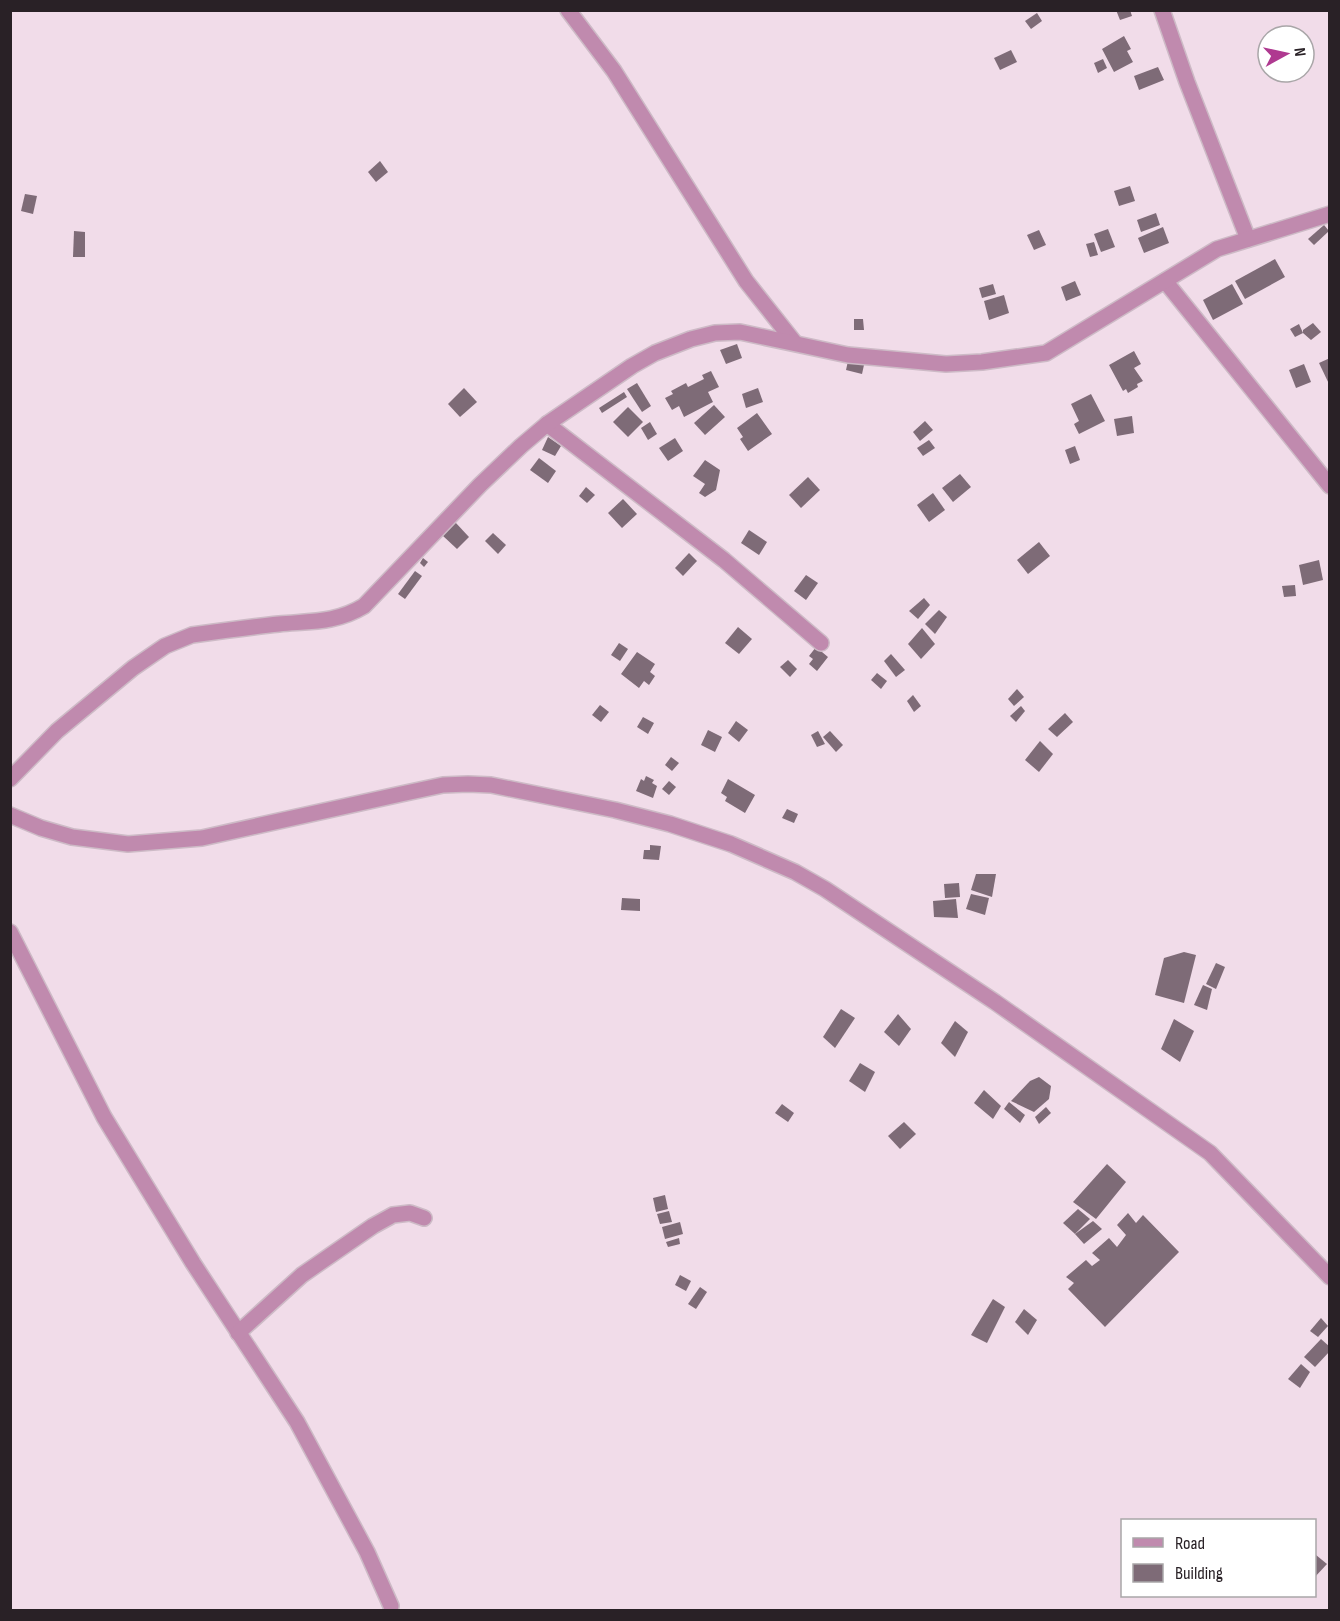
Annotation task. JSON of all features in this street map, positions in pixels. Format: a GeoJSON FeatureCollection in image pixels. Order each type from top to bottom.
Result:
{"type":"FeatureCollection","features":[{"type":"Feature","properties":{"kind":"street"},"geometry":{"type":"LineString","coordinates":[[568,10],[614,71],[746,281],[795,343]]}},
{"type":"Feature","properties":{"kind":"street"},"geometry":{"type":"LineString","coordinates":[[1162,10],[1187,82],[1248,239]]}},
{"type":"Feature","properties":{"kind":"street"},"geometry":{"type":"LineString","coordinates":[[10,779],[57,731],[133,668],[179,638],[334,620],[352,614],[364,606],[480,485],[547,424],[655,353],[691,339],[715,333],[740,332],[848,355],[946,364],[982,362],[1046,353],[1217,249],[1329,214]]}},
{"type":"Feature","properties":{"kind":"street"},"geometry":{"type":"LineString","coordinates":[[1165,281],[1329,486]]}},
{"type":"Feature","properties":{"kind":"street"},"geometry":{"type":"LineString","coordinates":[[547,424],[724,560],[821,643]]}},
{"type":"Feature","properties":{"kind":"street"},"geometry":{"type":"LineString","coordinates":[[10,815],[41,828],[72,837],[128,844],[202,838],[443,785],[468,784],[490,785],[615,810],[670,824],[731,844],[795,872],[825,889],[995,1002],[1210,1153],[1329,1277]]}},
{"type":"Feature","properties":{"kind":"street"},"geometry":{"type":"LineString","coordinates":[[10,932],[104,1117],[238,1333],[297,1422],[367,1552],[391,1606]]}},
{"type":"Feature","properties":{"kind":"street"},"geometry":{"type":"LineString","coordinates":[[238,1333],[302,1275],[373,1226],[393,1215],[410,1213],[424,1218]]}},
{"type":"Feature","properties":{"kind":"building"},"geometry":{"type":"Polygon","coordinates":[[[1116,10],[1130,10],[1132,16],[1120,20],[1116,10]]]}},
{"type":"Feature","properties":{"kind":"building"},"geometry":{"type":"Polygon","coordinates":[[[1037,13],[1042,21],[1031,29],[1025,21],[1037,13]]]}},
{"type":"Feature","properties":{"kind":"building"},"geometry":{"type":"Polygon","coordinates":[[[1124,36],[1131,49],[1127,51],[1133,62],[1114,72],[1102,49],[1124,36]]]}},
{"type":"Feature","properties":{"kind":"building"},"geometry":{"type":"Polygon","coordinates":[[[1011,50],[1017,62],[1000,70],[994,58],[1011,50]]]}},
{"type":"Feature","properties":{"kind":"building"},"geometry":{"type":"Polygon","coordinates":[[[1103,59],[1107,68],[1098,73],[1094,63],[1103,59]]]}},
{"type":"Feature","properties":{"kind":"building"},"geometry":{"type":"Polygon","coordinates":[[[1158,67],[1164,80],[1139,90],[1134,76],[1158,67]]]}},
{"type":"Feature","properties":{"kind":"building"},"geometry":{"type":"Polygon","coordinates":[[[380,161],[388,172],[376,182],[368,172],[380,161]]]}},
{"type":"Feature","properties":{"kind":"building"},"geometry":{"type":"Polygon","coordinates":[[[1130,186],[1135,201],[1119,206],[1114,191],[1130,186]]]}},
{"type":"Feature","properties":{"kind":"building"},"geometry":{"type":"Polygon","coordinates":[[[25,194],[37,196],[33,214],[21,211],[25,194]]]}},
{"type":"Feature","properties":{"kind":"building"},"geometry":{"type":"Polygon","coordinates":[[[1156,213],[1160,225],[1141,232],[1137,220],[1156,213]]]}},
{"type":"Feature","properties":{"kind":"building"},"geometry":{"type":"Polygon","coordinates":[[[1324,225],[1329,231],[1314,245],[1308,239],[1324,225]]]}},
{"type":"Feature","properties":{"kind":"building"},"geometry":{"type":"Polygon","coordinates":[[[1163,227],[1169,243],[1144,253],[1138,238],[1163,227]]]}},
{"type":"Feature","properties":{"kind":"building"},"geometry":{"type":"Polygon","coordinates":[[[1108,229],[1115,247],[1101,252],[1094,234],[1108,229]]]}},
{"type":"Feature","properties":{"kind":"building"},"geometry":{"type":"Polygon","coordinates":[[[1039,230],[1046,245],[1034,250],[1027,235],[1039,230]]]}},
{"type":"Feature","properties":{"kind":"building"},"geometry":{"type":"Polygon","coordinates":[[[74,231],[85,232],[85,257],[73,257],[74,231]]]}},
{"type":"Feature","properties":{"kind":"building"},"geometry":{"type":"Polygon","coordinates":[[[1094,242],[1098,255],[1090,257],[1086,244],[1094,242]]]}},
{"type":"Feature","properties":{"kind":"building"},"geometry":{"type":"Polygon","coordinates":[[[1275,259],[1285,277],[1245,299],[1235,281],[1275,259]]]}},
{"type":"Feature","properties":{"kind":"building"},"geometry":{"type":"Polygon","coordinates":[[[1075,281],[1081,295],[1066,301],[1061,287],[1075,281]]]}},
{"type":"Feature","properties":{"kind":"building"},"geometry":{"type":"Polygon","coordinates":[[[993,284],[996,294],[982,298],[979,288],[993,284]]]}},
{"type":"Feature","properties":{"kind":"building"},"geometry":{"type":"Polygon","coordinates":[[[1232,284],[1243,304],[1213,320],[1203,300],[1232,284]]]}},
{"type":"Feature","properties":{"kind":"building"},"geometry":{"type":"Polygon","coordinates":[[[1004,295],[1009,313],[989,320],[984,301],[1004,295]]]}},
{"type":"Feature","properties":{"kind":"building"},"geometry":{"type":"Polygon","coordinates":[[[854,319],[863,319],[864,330],[854,330],[854,319]]]}},
{"type":"Feature","properties":{"kind":"building"},"geometry":{"type":"Polygon","coordinates":[[[1313,323],[1321,332],[1311,340],[1303,333],[1303,330],[1313,323]]]}},
{"type":"Feature","properties":{"kind":"building"},"geometry":{"type":"Polygon","coordinates":[[[1299,324],[1303,333],[1295,337],[1290,329],[1299,324]]]}},
{"type":"Feature","properties":{"kind":"building"},"geometry":{"type":"Polygon","coordinates":[[[737,344],[742,358],[726,364],[720,350],[737,344]]]}},
{"type":"Feature","properties":{"kind":"building"},"geometry":{"type":"Polygon","coordinates":[[[1134,351],[1141,364],[1134,368],[1143,381],[1128,393],[1126,389],[1123,391],[1109,365],[1134,351]]]}},
{"type":"Feature","properties":{"kind":"building"},"geometry":{"type":"Polygon","coordinates":[[[1330,358],[1330,386],[1319,363],[1330,358]]]}},
{"type":"Feature","properties":{"kind":"building"},"geometry":{"type":"Polygon","coordinates":[[[848,361],[864,365],[862,374],[846,370],[848,361]]]}},
{"type":"Feature","properties":{"kind":"building"},"geometry":{"type":"Polygon","coordinates":[[[1304,364],[1311,382],[1296,388],[1289,370],[1304,364]]]}},
{"type":"Feature","properties":{"kind":"building"},"geometry":{"type":"Polygon","coordinates":[[[711,371],[719,387],[708,392],[713,402],[684,417],[679,406],[672,410],[665,398],[673,394],[671,391],[686,383],[688,387],[704,379],[702,375],[711,371]]]}},
{"type":"Feature","properties":{"kind":"building"},"geometry":{"type":"Polygon","coordinates":[[[637,383],[651,406],[642,412],[627,389],[637,383]]]}},
{"type":"Feature","properties":{"kind":"building"},"geometry":{"type":"Polygon","coordinates":[[[464,388],[477,402],[460,417],[448,404],[464,388]]]}},
{"type":"Feature","properties":{"kind":"building"},"geometry":{"type":"Polygon","coordinates":[[[758,388],[763,402],[746,408],[742,394],[758,388]]]}},
{"type":"Feature","properties":{"kind":"building"},"geometry":{"type":"Polygon","coordinates":[[[624,392],[627,397],[602,413],[599,408],[624,392]]]}},
{"type":"Feature","properties":{"kind":"building"},"geometry":{"type":"Polygon","coordinates":[[[1091,394],[1105,421],[1079,434],[1074,424],[1079,421],[1071,404],[1091,394]]]}},
{"type":"Feature","properties":{"kind":"building"},"geometry":{"type":"Polygon","coordinates":[[[714,405],[725,417],[705,435],[694,423],[714,405]]]}},
{"type":"Feature","properties":{"kind":"building"},"geometry":{"type":"Polygon","coordinates":[[[628,407],[643,422],[628,437],[613,422],[628,407]]]}},
{"type":"Feature","properties":{"kind":"building"},"geometry":{"type":"Polygon","coordinates":[[[757,413],[772,434],[748,451],[740,439],[743,437],[737,428],[757,413]]]}},
{"type":"Feature","properties":{"kind":"building"},"geometry":{"type":"Polygon","coordinates":[[[1132,416],[1134,433],[1117,436],[1114,419],[1132,416]]]}},
{"type":"Feature","properties":{"kind":"building"},"geometry":{"type":"Polygon","coordinates":[[[925,421],[933,430],[920,441],[913,432],[925,421]]]}},
{"type":"Feature","properties":{"kind":"building"},"geometry":{"type":"Polygon","coordinates":[[[650,422],[657,434],[648,440],[641,428],[650,422]]]}},
{"type":"Feature","properties":{"kind":"building"},"geometry":{"type":"Polygon","coordinates":[[[548,437],[561,446],[555,456],[542,450],[548,437]]]}},
{"type":"Feature","properties":{"kind":"building"},"geometry":{"type":"Polygon","coordinates":[[[675,438],[683,451],[668,461],[659,448],[675,438]]]}},
{"type":"Feature","properties":{"kind":"building"},"geometry":{"type":"Polygon","coordinates":[[[929,440],[935,448],[923,456],[917,448],[929,440]]]}},
{"type":"Feature","properties":{"kind":"building"},"geometry":{"type":"Polygon","coordinates":[[[1075,446],[1080,460],[1070,464],[1065,450],[1075,446]]]}},
{"type":"Feature","properties":{"kind":"building"},"geometry":{"type":"Polygon","coordinates":[[[539,458],[556,471],[548,483],[530,470],[539,458]]]}},
{"type":"Feature","properties":{"kind":"building"},"geometry":{"type":"Polygon","coordinates":[[[705,460],[720,470],[716,490],[705,497],[699,493],[705,484],[693,476],[705,460]]]}},
{"type":"Feature","properties":{"kind":"building"},"geometry":{"type":"Polygon","coordinates":[[[960,474],[971,487],[953,502],[942,488],[960,474]]]}},
{"type":"Feature","properties":{"kind":"building"},"geometry":{"type":"Polygon","coordinates":[[[808,477],[820,490],[801,508],[789,495],[808,477]]]}},
{"type":"Feature","properties":{"kind":"building"},"geometry":{"type":"Polygon","coordinates":[[[586,487],[595,495],[587,503],[579,496],[586,487]]]}},
{"type":"Feature","properties":{"kind":"building"},"geometry":{"type":"Polygon","coordinates":[[[933,493],[945,510],[929,522],[917,505],[933,493]]]}},
{"type":"Feature","properties":{"kind":"building"},"geometry":{"type":"Polygon","coordinates":[[[623,499],[637,514],[622,528],[608,513],[623,499]]]}},
{"type":"Feature","properties":{"kind":"building"},"geometry":{"type":"Polygon","coordinates":[[[455,522],[469,537],[457,549],[442,535],[455,522]]]}},
{"type":"Feature","properties":{"kind":"building"},"geometry":{"type":"Polygon","coordinates":[[[749,530],[767,542],[759,555],[741,543],[749,530]]]}},
{"type":"Feature","properties":{"kind":"building"},"geometry":{"type":"Polygon","coordinates":[[[493,533],[506,545],[498,554],[485,541],[493,533]]]}},
{"type":"Feature","properties":{"kind":"building"},"geometry":{"type":"Polygon","coordinates":[[[1039,542],[1050,556],[1028,574],[1017,560],[1039,542]]]}},
{"type":"Feature","properties":{"kind":"building"},"geometry":{"type":"Polygon","coordinates":[[[689,553],[697,561],[683,576],[675,568],[689,553]]]}},
{"type":"Feature","properties":{"kind":"building"},"geometry":{"type":"Polygon","coordinates":[[[423,558],[428,562],[424,567],[420,563],[423,558]]]}},
{"type":"Feature","properties":{"kind":"building"},"geometry":{"type":"Polygon","coordinates":[[[1319,560],[1323,580],[1303,585],[1299,565],[1319,560]]]}},
{"type":"Feature","properties":{"kind":"building"},"geometry":{"type":"Polygon","coordinates":[[[415,571],[422,576],[405,599],[398,594],[415,571]]]}},
{"type":"Feature","properties":{"kind":"building"},"geometry":{"type":"Polygon","coordinates":[[[806,575],[818,583],[806,600],[794,591],[806,575]]]}},
{"type":"Feature","properties":{"kind":"building"},"geometry":{"type":"Polygon","coordinates":[[[1295,585],[1296,596],[1284,597],[1282,586],[1295,585]]]}},
{"type":"Feature","properties":{"kind":"building"},"geometry":{"type":"Polygon","coordinates":[[[924,598],[930,605],[918,619],[909,611],[924,598]]]}},
{"type":"Feature","properties":{"kind":"building"},"geometry":{"type":"Polygon","coordinates":[[[939,610],[947,617],[935,634],[925,624],[939,610]]]}},
{"type":"Feature","properties":{"kind":"building"},"geometry":{"type":"Polygon","coordinates":[[[738,627],[752,639],[739,654],[725,643],[738,627]]]}},
{"type":"Feature","properties":{"kind":"building"},"geometry":{"type":"Polygon","coordinates":[[[922,628],[935,644],[921,659],[908,644],[922,628]]]}},
{"type":"Feature","properties":{"kind":"building"},"geometry":{"type":"Polygon","coordinates":[[[619,643],[628,649],[620,661],[611,655],[619,643]]]}},
{"type":"Feature","properties":{"kind":"building"},"geometry":{"type":"Polygon","coordinates":[[[816,647],[828,657],[817,671],[809,664],[813,659],[809,656],[816,647]]]}},
{"type":"Feature","properties":{"kind":"building"},"geometry":{"type":"Polygon","coordinates":[[[637,652],[655,664],[650,672],[655,676],[649,685],[644,681],[639,688],[621,674],[637,652]]]}},
{"type":"Feature","properties":{"kind":"building"},"geometry":{"type":"Polygon","coordinates":[[[891,654],[905,670],[896,677],[884,661],[891,654]]]}},
{"type":"Feature","properties":{"kind":"building"},"geometry":{"type":"Polygon","coordinates":[[[788,660],[797,669],[790,677],[780,667],[788,660]]]}},
{"type":"Feature","properties":{"kind":"building"},"geometry":{"type":"Polygon","coordinates":[[[877,673],[887,681],[881,689],[871,680],[877,673]]]}},
{"type":"Feature","properties":{"kind":"building"},"geometry":{"type":"Polygon","coordinates":[[[1017,689],[1024,697],[1014,706],[1008,699],[1017,689]]]}},
{"type":"Feature","properties":{"kind":"building"},"geometry":{"type":"Polygon","coordinates":[[[913,695],[921,706],[914,712],[907,701],[913,695]]]}},
{"type":"Feature","properties":{"kind":"building"},"geometry":{"type":"Polygon","coordinates":[[[600,705],[609,712],[601,722],[592,715],[600,705]]]}},
{"type":"Feature","properties":{"kind":"building"},"geometry":{"type":"Polygon","coordinates":[[[1021,706],[1025,711],[1016,722],[1010,716],[1021,706]]]}},
{"type":"Feature","properties":{"kind":"building"},"geometry":{"type":"Polygon","coordinates":[[[1065,713],[1073,722],[1057,737],[1048,729],[1065,713]]]}},
{"type":"Feature","properties":{"kind":"building"},"geometry":{"type":"Polygon","coordinates":[[[643,717],[654,723],[648,734],[637,727],[643,717]]]}},
{"type":"Feature","properties":{"kind":"building"},"geometry":{"type":"Polygon","coordinates":[[[736,721],[748,730],[739,742],[728,733],[736,721]]]}},
{"type":"Feature","properties":{"kind":"building"},"geometry":{"type":"Polygon","coordinates":[[[708,730],[722,737],[715,752],[701,745],[708,730]]]}},
{"type":"Feature","properties":{"kind":"building"},"geometry":{"type":"Polygon","coordinates":[[[818,731],[825,744],[817,747],[811,735],[818,731]]]}},
{"type":"Feature","properties":{"kind":"building"},"geometry":{"type":"Polygon","coordinates":[[[830,731],[843,745],[836,752],[823,737],[830,731]]]}},
{"type":"Feature","properties":{"kind":"building"},"geometry":{"type":"Polygon","coordinates":[[[1040,741],[1053,754],[1039,772],[1025,760],[1040,741]]]}},
{"type":"Feature","properties":{"kind":"building"},"geometry":{"type":"Polygon","coordinates":[[[671,757],[679,763],[672,771],[665,765],[671,757]]]}},
{"type":"Feature","properties":{"kind":"building"},"geometry":{"type":"Polygon","coordinates":[[[646,776],[654,780],[652,783],[657,786],[653,798],[636,791],[641,779],[644,781],[646,776]]]}},
{"type":"Feature","properties":{"kind":"building"},"geometry":{"type":"Polygon","coordinates":[[[728,779],[755,795],[745,813],[725,801],[727,797],[721,793],[728,779]]]}},
{"type":"Feature","properties":{"kind":"building"},"geometry":{"type":"Polygon","coordinates":[[[669,781],[676,787],[669,795],[662,789],[669,781]]]}},
{"type":"Feature","properties":{"kind":"building"},"geometry":{"type":"Polygon","coordinates":[[[787,809],[798,814],[794,823],[782,818],[787,809]]]}},
{"type":"Feature","properties":{"kind":"building"},"geometry":{"type":"Polygon","coordinates":[[[650,845],[661,846],[659,860],[643,859],[644,850],[650,850],[650,845]]]}},
{"type":"Feature","properties":{"kind":"building"},"geometry":{"type":"Polygon","coordinates":[[[976,874],[996,874],[992,897],[971,890],[976,874]]]}},
{"type":"Feature","properties":{"kind":"building"},"geometry":{"type":"Polygon","coordinates":[[[959,883],[960,897],[945,898],[944,884],[959,883]]]}},
{"type":"Feature","properties":{"kind":"building"},"geometry":{"type":"Polygon","coordinates":[[[971,894],[989,898],[985,915],[966,909],[971,894]]]}},
{"type":"Feature","properties":{"kind":"building"},"geometry":{"type":"Polygon","coordinates":[[[622,898],[640,899],[640,911],[621,910],[622,898]]]}},
{"type":"Feature","properties":{"kind":"building"},"geometry":{"type":"Polygon","coordinates":[[[956,899],[958,918],[934,917],[933,901],[956,899]]]}},
{"type":"Feature","properties":{"kind":"building"},"geometry":{"type":"Polygon","coordinates":[[[1184,952],[1196,955],[1184,1003],[1155,995],[1164,958],[1184,952]]]}},
{"type":"Feature","properties":{"kind":"building"},"geometry":{"type":"Polygon","coordinates":[[[1216,963],[1225,967],[1216,989],[1206,984],[1216,963]]]}},
{"type":"Feature","properties":{"kind":"building"},"geometry":{"type":"Polygon","coordinates":[[[1203,985],[1212,989],[1207,1010],[1194,1005],[1203,985]]]}},
{"type":"Feature","properties":{"kind":"building"},"geometry":{"type":"Polygon","coordinates":[[[841,1009],[855,1018],[835,1048],[823,1037],[841,1009]]]}},
{"type":"Feature","properties":{"kind":"building"},"geometry":{"type":"Polygon","coordinates":[[[898,1014],[911,1029],[899,1046],[884,1032],[898,1014]]]}},
{"type":"Feature","properties":{"kind":"building"},"geometry":{"type":"Polygon","coordinates":[[[1174,1019],[1194,1031],[1180,1062],[1161,1049],[1174,1019]]]}},
{"type":"Feature","properties":{"kind":"building"},"geometry":{"type":"Polygon","coordinates":[[[955,1021],[968,1032],[955,1057],[941,1043],[955,1021]]]}},
{"type":"Feature","properties":{"kind":"building"},"geometry":{"type":"Polygon","coordinates":[[[860,1063],[875,1072],[865,1092],[849,1081],[860,1063]]]}},
{"type":"Feature","properties":{"kind":"building"},"geometry":{"type":"Polygon","coordinates":[[[1039,1077],[1051,1086],[1049,1099],[1034,1112],[1011,1101],[1030,1081],[1039,1077]]]}},
{"type":"Feature","properties":{"kind":"building"},"geometry":{"type":"Polygon","coordinates":[[[984,1090],[1001,1106],[993,1119],[974,1103],[984,1090]]]}},
{"type":"Feature","properties":{"kind":"building"},"geometry":{"type":"Polygon","coordinates":[[[1009,1102],[1025,1115],[1020,1123],[1004,1109],[1009,1102]]]}},
{"type":"Feature","properties":{"kind":"building"},"geometry":{"type":"Polygon","coordinates":[[[782,1104],[794,1113],[788,1122],[775,1113],[782,1104]]]}},
{"type":"Feature","properties":{"kind":"building"},"geometry":{"type":"Polygon","coordinates":[[[1046,1107],[1051,1113],[1039,1124],[1035,1117],[1046,1107]]]}},
{"type":"Feature","properties":{"kind":"building"},"geometry":{"type":"Polygon","coordinates":[[[904,1122],[916,1134],[900,1149],[888,1136],[904,1122]]]}},
{"type":"Feature","properties":{"kind":"building"},"geometry":{"type":"Polygon","coordinates":[[[1107,1164],[1126,1182],[1096,1219],[1073,1202],[1107,1164]]]}},
{"type":"Feature","properties":{"kind":"building"},"geometry":{"type":"Polygon","coordinates":[[[665,1195],[668,1209],[656,1212],[653,1198],[665,1195]]]}},
{"type":"Feature","properties":{"kind":"building"},"geometry":{"type":"Polygon","coordinates":[[[1078,1209],[1090,1219],[1075,1234],[1063,1223],[1078,1209]]]}},
{"type":"Feature","properties":{"kind":"building"},"geometry":{"type":"Polygon","coordinates":[[[669,1211],[672,1222],[660,1224],[657,1214],[669,1211]]]}},
{"type":"Feature","properties":{"kind":"building"},"geometry":{"type":"Polygon","coordinates":[[[1128,1213],[1136,1223],[1143,1215],[1179,1252],[1105,1327],[1068,1289],[1074,1283],[1066,1277],[1086,1260],[1092,1266],[1100,1260],[1092,1253],[1109,1238],[1117,1247],[1126,1235],[1117,1225],[1128,1213]]]}},
{"type":"Feature","properties":{"kind":"building"},"geometry":{"type":"Polygon","coordinates":[[[1093,1221],[1102,1229],[1084,1244],[1075,1234],[1093,1221]]]}},
{"type":"Feature","properties":{"kind":"building"},"geometry":{"type":"Polygon","coordinates":[[[680,1222],[683,1234],[665,1239],[662,1227],[680,1222]]]}},
{"type":"Feature","properties":{"kind":"building"},"geometry":{"type":"Polygon","coordinates":[[[679,1238],[680,1244],[668,1247],[666,1242],[679,1238]]]}},
{"type":"Feature","properties":{"kind":"building"},"geometry":{"type":"Polygon","coordinates":[[[680,1275],[691,1281],[686,1291],[675,1285],[680,1275]]]}},
{"type":"Feature","properties":{"kind":"building"},"geometry":{"type":"Polygon","coordinates":[[[700,1287],[707,1292],[696,1309],[688,1304],[700,1287]]]}},
{"type":"Feature","properties":{"kind":"building"},"geometry":{"type":"Polygon","coordinates":[[[993,1299],[1005,1307],[987,1343],[971,1335],[993,1299]]]}},
{"type":"Feature","properties":{"kind":"building"},"geometry":{"type":"Polygon","coordinates":[[[1024,1309],[1037,1320],[1028,1335],[1015,1322],[1024,1309]]]}},
{"type":"Feature","properties":{"kind":"building"},"geometry":{"type":"Polygon","coordinates":[[[1321,1318],[1328,1326],[1318,1337],[1310,1331],[1321,1318]]]}},
{"type":"Feature","properties":{"kind":"building"},"geometry":{"type":"Polygon","coordinates":[[[1321,1339],[1330,1347],[1330,1351],[1315,1367],[1304,1357],[1321,1339]]]}},
{"type":"Feature","properties":{"kind":"building"},"geometry":{"type":"Polygon","coordinates":[[[1301,1364],[1310,1372],[1300,1388],[1288,1379],[1301,1364]]]}},
{"type":"Feature","properties":{"kind":"building"},"geometry":{"type":"Polygon","coordinates":[[[1316,1555],[1327,1564],[1316,1576],[1316,1555]]]}}]}
